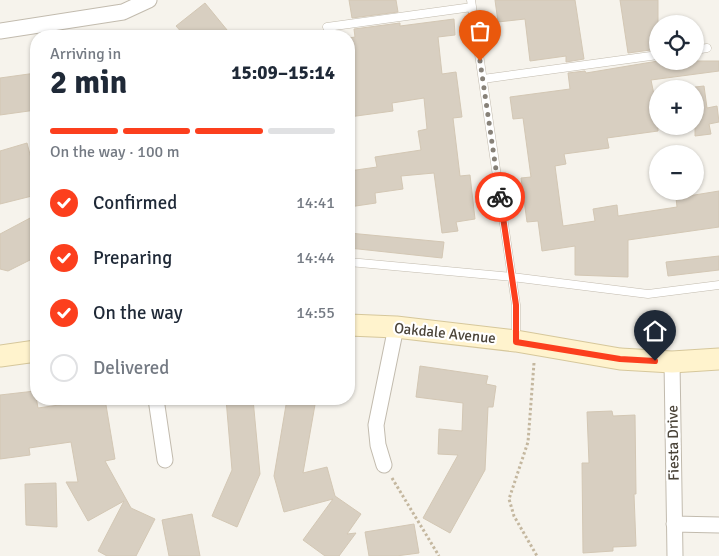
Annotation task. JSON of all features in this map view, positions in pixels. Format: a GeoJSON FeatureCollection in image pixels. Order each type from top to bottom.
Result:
{"type":"FeatureCollection","features":[{"type":"Feature","properties":{"kind":"street"},"geometry":{"type":"LineString","coordinates":[[0,31],[123,12],[149,0]]}},
{"type":"Feature","properties":{"kind":"street","name":"Oakdale Avenue"},"geometry":{"type":"LineString","coordinates":[[355,326],[396,327],[526,343],[620,359],[672,362],[719,359]]}},
{"type":"Feature","properties":{"kind":"street"},"geometry":{"type":"LineString","coordinates":[[384,465],[378,446],[376,425],[396,327]]}},
{"type":"Feature","properties":{"kind":"street"},"geometry":{"type":"LineString","coordinates":[[0,356],[30,352]]}},
{"type":"Feature","properties":{"kind":"street","name":"Fiesta Drive"},"geometry":{"type":"LineString","coordinates":[[672,362],[675,556]]}},
{"type":"Feature","properties":{"kind":"street"},"geometry":{"type":"LineString","coordinates":[[157,405],[164,460]]}},
{"type":"Feature","properties":{"kind":"street"},"geometry":{"type":"LineString","coordinates":[[674,524],[719,525]]}},
{"type":"Feature","properties":{"kind":"lane"},"geometry":{"type":"LineString","coordinates":[[327,27],[472,4],[516,305],[526,343]]}},
{"type":"Feature","properties":{"kind":"lane"},"geometry":{"type":"LineString","coordinates":[[483,79],[649,56]]}},
{"type":"Feature","properties":{"kind":"lane"},"geometry":{"type":"LineString","coordinates":[[355,263],[512,277],[648,294],[719,284]]}},
{"type":"Feature","properties":{"kind":"path"},"geometry":{"type":"LineString","coordinates":[[526,343],[528,442],[509,499],[514,516],[537,556]]}},
{"type":"Feature","properties":{"kind":"path"},"geometry":{"type":"LineString","coordinates":[[384,465],[439,556]]}},
{"type":"Feature","properties":{"kind":"building"},"geometry":{"type":"Polygon","coordinates":[[[349,0],[396,0],[398,12],[352,18],[349,0]]]}},
{"type":"Feature","properties":{"kind":"building"},"geometry":{"type":"Polygon","coordinates":[[[495,0],[575,0],[584,59],[566,62],[566,56],[530,61],[525,19],[498,22],[495,0]]]}},
{"type":"Feature","properties":{"kind":"building"},"geometry":{"type":"Polygon","coordinates":[[[620,0],[658,0],[658,15],[649,15],[649,50],[628,53],[620,0]]]}},
{"type":"Feature","properties":{"kind":"building"},"geometry":{"type":"Polygon","coordinates":[[[205,3],[227,30],[180,30],[176,26],[205,3]]]}},
{"type":"Feature","properties":{"kind":"building"},"geometry":{"type":"Polygon","coordinates":[[[454,19],[455,35],[438,37],[442,74],[456,72],[462,117],[453,118],[460,176],[470,175],[475,219],[456,222],[458,231],[442,233],[434,173],[401,176],[403,189],[375,193],[376,203],[355,206],[355,170],[377,167],[375,157],[421,150],[418,131],[427,129],[424,98],[392,103],[393,111],[355,116],[354,29],[400,23],[400,26],[454,19]]]}},
{"type":"Feature","properties":{"kind":"building"},"geometry":{"type":"Polygon","coordinates":[[[704,61],[719,61],[719,71],[649,80],[649,132],[607,138],[609,148],[564,154],[566,164],[555,166],[563,226],[595,221],[593,209],[617,205],[618,216],[677,207],[676,200],[704,200],[704,193],[719,191],[719,227],[628,240],[628,277],[575,275],[575,246],[542,251],[538,221],[527,222],[521,178],[531,177],[523,118],[513,119],[510,97],[570,89],[568,73],[585,71],[586,73],[649,62],[649,70],[704,70],[704,61]]]}},
{"type":"Feature","properties":{"kind":"building"},"geometry":{"type":"Polygon","coordinates":[[[30,74],[30,111],[0,115],[0,78],[30,74]]]}},
{"type":"Feature","properties":{"kind":"building"},"geometry":{"type":"Polygon","coordinates":[[[704,86],[707,108],[717,106],[719,122],[709,124],[711,134],[704,135],[704,86]]]}},
{"type":"Feature","properties":{"kind":"building"},"geometry":{"type":"Polygon","coordinates":[[[27,143],[30,154],[30,196],[0,204],[0,151],[27,143]]]}},
{"type":"Feature","properties":{"kind":"building"},"geometry":{"type":"Polygon","coordinates":[[[30,218],[30,260],[8,271],[0,269],[0,234],[30,218]]]}},
{"type":"Feature","properties":{"kind":"building"},"geometry":{"type":"Polygon","coordinates":[[[355,234],[444,242],[442,258],[355,249],[355,234]]]}},
{"type":"Feature","properties":{"kind":"building"},"geometry":{"type":"Polygon","coordinates":[[[719,256],[719,270],[668,276],[666,262],[719,256]]]}},
{"type":"Feature","properties":{"kind":"building"},"geometry":{"type":"Polygon","coordinates":[[[420,366],[488,376],[486,384],[496,386],[493,407],[488,407],[485,470],[450,533],[423,518],[458,455],[438,454],[439,429],[462,431],[463,403],[416,397],[420,366]]]}},
{"type":"Feature","properties":{"kind":"building"},"geometry":{"type":"Polygon","coordinates":[[[30,392],[30,405],[37,405],[38,408],[59,405],[106,405],[115,459],[105,461],[131,508],[155,519],[136,556],[107,556],[98,551],[124,501],[88,521],[66,482],[78,482],[71,442],[29,448],[30,455],[0,459],[0,395],[30,392]]]}},
{"type":"Feature","properties":{"kind":"building"},"geometry":{"type":"Polygon","coordinates":[[[227,405],[254,405],[260,474],[237,527],[212,516],[232,470],[227,405]]]}},
{"type":"Feature","properties":{"kind":"building"},"geometry":{"type":"Polygon","coordinates":[[[286,405],[315,405],[303,473],[327,467],[335,496],[361,514],[347,534],[356,533],[339,556],[325,556],[303,540],[333,499],[284,512],[274,476],[286,405]]]}},
{"type":"Feature","properties":{"kind":"building"},"geometry":{"type":"Polygon","coordinates":[[[612,411],[613,416],[635,415],[636,494],[634,494],[636,546],[613,547],[613,551],[583,553],[582,463],[589,463],[587,412],[612,411]]]}},
{"type":"Feature","properties":{"kind":"building"},"geometry":{"type":"Polygon","coordinates":[[[56,483],[57,527],[26,525],[25,484],[56,483]]]}},
{"type":"Feature","properties":{"kind":"building"},"geometry":{"type":"Polygon","coordinates":[[[192,514],[200,556],[169,556],[162,520],[192,514]]]}},
{"type":"Feature","properties":{"kind":"building"},"geometry":{"type":"Polygon","coordinates":[[[414,524],[419,553],[396,556],[369,556],[365,532],[414,524]]]}},
{"type":"Feature","properties":{"kind":"way so far"},"geometry":{"type":"LineString","coordinates":[[480,61],[500,197]]}},
{"type":"Feature","properties":{"kind":"route"},"geometry":{"type":"LineString","coordinates":[[500,197],[516,305],[516,342],[620,359],[655,361]]}}]}
